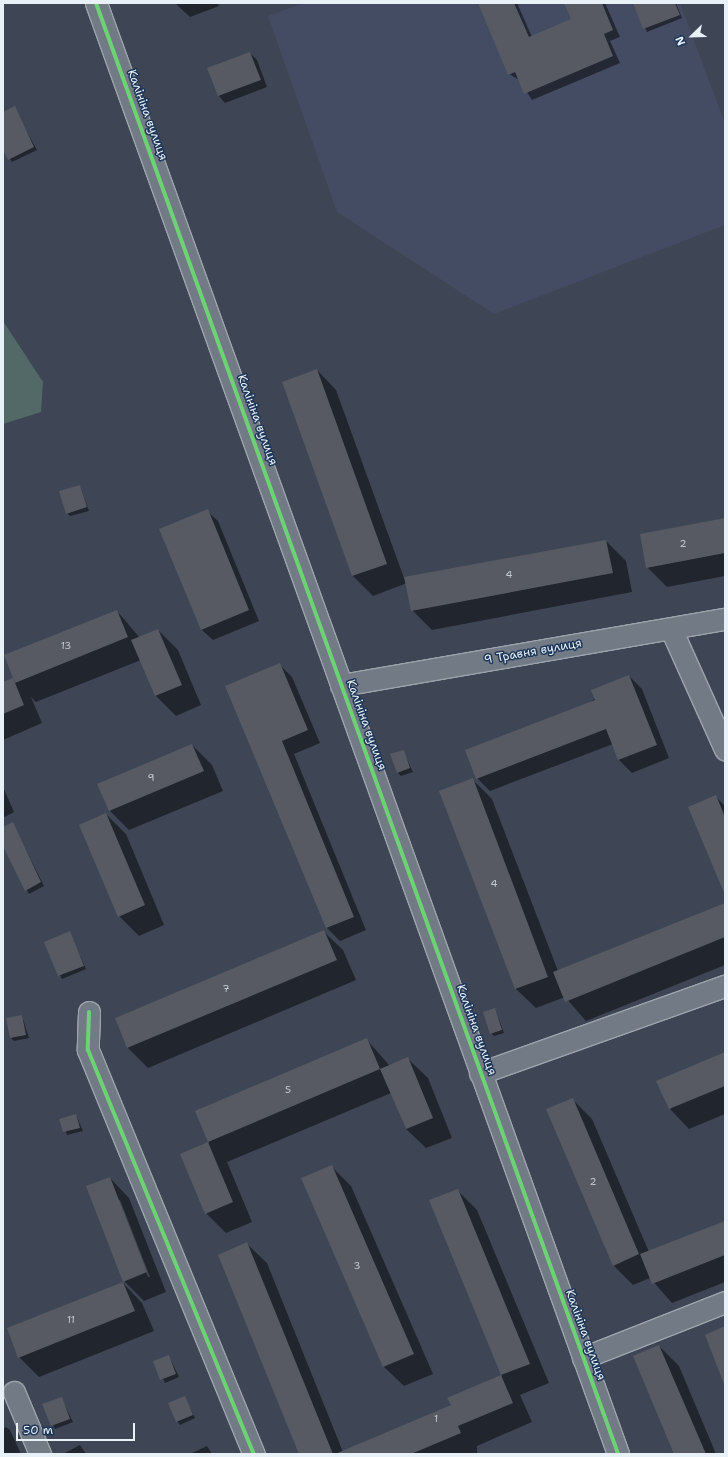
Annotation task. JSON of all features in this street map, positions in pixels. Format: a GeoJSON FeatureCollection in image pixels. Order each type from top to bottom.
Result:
{"type":"FeatureCollection","features":[{"type":"Feature","properties":{"kind":"street","name":"Калініна вулиця"},"geometry":{"type":"LineString","coordinates":[[96,3],[618,1454]]}},
{"type":"Feature","properties":{"kind":"street","name":"9 Травня вулиця"},"geometry":{"type":"LineString","coordinates":[[341,685],[725,620]]}},
{"type":"Feature","properties":{"kind":"street"},"geometry":{"type":"LineString","coordinates":[[671,628],[725,748]]}},
{"type":"Feature","properties":{"kind":"street"},"geometry":{"type":"LineString","coordinates":[[480,1073],[725,986]]}},
{"type":"Feature","properties":{"kind":"street"},"geometry":{"type":"LineString","coordinates":[[89,1012],[88,1050],[254,1454]]}},
{"type":"Feature","properties":{"kind":"street"},"geometry":{"type":"LineString","coordinates":[[583,1358],[725,1302]]}},
{"type":"Feature","properties":{"kind":"street"},"geometry":{"type":"LineString","coordinates":[[14,1392],[40,1454]]}},
{"type":"Feature","properties":{"kind":"shaded area"},"geometry":{"type":"Polygon","coordinates":[[[303,3],[680,3],[725,123],[725,225],[494,314],[337,212],[268,16],[303,3]]]}},
{"type":"Feature","properties":{"kind":"green space"},"geometry":{"type":"Polygon","coordinates":[[[3,321],[43,382],[41,412],[3,424],[3,321]]]}},
{"type":"Feature","properties":{"kind":"building"},"geometry":{"type":"Polygon","coordinates":[[[478,3],[514,3],[529,37],[571,19],[564,3],[602,3],[613,30],[604,34],[613,56],[524,94],[515,72],[508,75],[478,3]]]}},
{"type":"Feature","properties":{"kind":"building"},"geometry":{"type":"Polygon","coordinates":[[[633,3],[675,3],[680,15],[643,29],[633,3]]]}},
{"type":"Feature","properties":{"kind":"building"},"geometry":{"type":"Polygon","coordinates":[[[250,52],[261,80],[218,96],[207,68],[250,52]]]}},
{"type":"Feature","properties":{"kind":"building"},"geometry":{"type":"Polygon","coordinates":[[[15,106],[34,147],[8,160],[3,150],[3,112],[15,106]]]}},
{"type":"Feature","properties":{"kind":"building"},"geometry":{"type":"Polygon","coordinates":[[[317,369],[387,564],[352,576],[282,382],[317,369]]]}},
{"type":"Feature","properties":{"kind":"building"},"geometry":{"type":"Polygon","coordinates":[[[80,485],[87,507],[66,514],[59,491],[80,485]]]}},
{"type":"Feature","properties":{"kind":"building"},"geometry":{"type":"Polygon","coordinates":[[[208,509],[249,610],[201,630],[159,529],[208,509]]]}},
{"type":"Feature","properties":{"kind":"building"},"geometry":{"type":"Polygon","coordinates":[[[725,518],[725,553],[646,568],[640,534],[725,518]]]}},
{"type":"Feature","properties":{"kind":"building"},"geometry":{"type":"Polygon","coordinates":[[[606,540],[613,573],[411,611],[404,577],[606,540]]]}},
{"type":"Feature","properties":{"kind":"building"},"geometry":{"type":"Polygon","coordinates":[[[117,610],[128,637],[15,683],[4,655],[117,610]]]}},
{"type":"Feature","properties":{"kind":"building"},"geometry":{"type":"Polygon","coordinates":[[[158,629],[182,685],[155,696],[131,640],[158,629]]]}},
{"type":"Feature","properties":{"kind":"building"},"geometry":{"type":"Polygon","coordinates":[[[280,663],[308,730],[282,741],[354,917],[326,928],[225,686],[280,663]]]}},
{"type":"Feature","properties":{"kind":"building"},"geometry":{"type":"Polygon","coordinates":[[[629,675],[657,745],[618,760],[606,729],[476,779],[465,750],[595,700],[591,690],[629,675]]]}},
{"type":"Feature","properties":{"kind":"building"},"geometry":{"type":"Polygon","coordinates":[[[13,678],[24,705],[3,714],[3,682],[13,678]]]}},
{"type":"Feature","properties":{"kind":"building"},"geometry":{"type":"Polygon","coordinates":[[[192,744],[204,771],[109,811],[97,784],[192,744]]]}},
{"type":"Feature","properties":{"kind":"building"},"geometry":{"type":"Polygon","coordinates":[[[404,750],[410,768],[397,773],[390,754],[404,750]]]}},
{"type":"Feature","properties":{"kind":"building"},"geometry":{"type":"Polygon","coordinates":[[[473,778],[548,977],[515,989],[439,791],[473,778]]]}},
{"type":"Feature","properties":{"kind":"building"},"geometry":{"type":"Polygon","coordinates":[[[716,795],[725,817],[725,895],[688,807],[716,795]]]}},
{"type":"Feature","properties":{"kind":"building"},"geometry":{"type":"Polygon","coordinates":[[[106,813],[145,905],[118,917],[79,825],[106,813]]]}},
{"type":"Feature","properties":{"kind":"building"},"geometry":{"type":"Polygon","coordinates":[[[13,822],[41,882],[25,891],[3,846],[3,827],[13,822]]]}},
{"type":"Feature","properties":{"kind":"building"},"geometry":{"type":"Polygon","coordinates":[[[725,903],[725,937],[565,1002],[553,972],[725,903]]]}},
{"type":"Feature","properties":{"kind":"building"},"geometry":{"type":"Polygon","coordinates":[[[324,930],[337,960],[127,1048],[115,1018],[324,930]]]}},
{"type":"Feature","properties":{"kind":"building"},"geometry":{"type":"Polygon","coordinates":[[[70,931],[84,966],[58,976],[44,942],[70,931]]]}},
{"type":"Feature","properties":{"kind":"building"},"geometry":{"type":"Polygon","coordinates":[[[495,1008],[502,1030],[490,1034],[483,1012],[495,1008]]]}},
{"type":"Feature","properties":{"kind":"building"},"geometry":{"type":"Polygon","coordinates":[[[22,1015],[26,1035],[10,1038],[6,1018],[22,1015]]]}},
{"type":"Feature","properties":{"kind":"building"},"geometry":{"type":"Polygon","coordinates":[[[367,1038],[380,1069],[208,1142],[195,1111],[367,1038]]]}},
{"type":"Feature","properties":{"kind":"building"},"geometry":{"type":"Polygon","coordinates":[[[725,1052],[725,1086],[669,1109],[656,1081],[725,1052]]]}},
{"type":"Feature","properties":{"kind":"building"},"geometry":{"type":"Polygon","coordinates":[[[408,1057],[433,1118],[406,1129],[380,1069],[408,1057]]]}},
{"type":"Feature","properties":{"kind":"building"},"geometry":{"type":"Polygon","coordinates":[[[573,1098],[639,1254],[613,1266],[546,1109],[573,1098]]]}},
{"type":"Feature","properties":{"kind":"building"},"geometry":{"type":"Polygon","coordinates":[[[76,1114],[80,1128],[63,1132],[59,1119],[76,1114]]]}},
{"type":"Feature","properties":{"kind":"building"},"geometry":{"type":"Polygon","coordinates":[[[208,1142],[233,1202],[205,1214],[180,1154],[208,1142]]]}},
{"type":"Feature","properties":{"kind":"building"},"geometry":{"type":"Polygon","coordinates":[[[332,1165],[414,1354],[383,1367],[301,1178],[332,1165]]]}},
{"type":"Feature","properties":{"kind":"building"},"geometry":{"type":"Polygon","coordinates":[[[110,1177],[147,1272],[123,1282],[86,1186],[110,1177]]]}},
{"type":"Feature","properties":{"kind":"building"},"geometry":{"type":"Polygon","coordinates":[[[458,1189],[530,1364],[501,1375],[429,1200],[458,1189]]]}},
{"type":"Feature","properties":{"kind":"building"},"geometry":{"type":"Polygon","coordinates":[[[725,1221],[725,1255],[652,1284],[640,1254],[725,1221]]]}},
{"type":"Feature","properties":{"kind":"building"},"geometry":{"type":"Polygon","coordinates":[[[247,1242],[333,1454],[299,1454],[218,1255],[247,1242]]]}},
{"type":"Feature","properties":{"kind":"building"},"geometry":{"type":"Polygon","coordinates":[[[123,1282],[135,1311],[18,1358],[7,1328],[123,1282]]]}},
{"type":"Feature","properties":{"kind":"building"},"geometry":{"type":"Polygon","coordinates":[[[725,1326],[725,1384],[724,1384],[705,1335],[725,1326]]]}},
{"type":"Feature","properties":{"kind":"building"},"geometry":{"type":"Polygon","coordinates":[[[659,1345],[706,1454],[674,1454],[633,1356],[659,1345]]]}},
{"type":"Feature","properties":{"kind":"building"},"geometry":{"type":"Polygon","coordinates":[[[169,1355],[176,1374],[160,1380],[153,1361],[169,1355]]]}},
{"type":"Feature","properties":{"kind":"building"},"geometry":{"type":"Polygon","coordinates":[[[501,1375],[513,1403],[458,1426],[461,1433],[411,1454],[335,1454],[451,1405],[447,1398],[501,1375]]]}},
{"type":"Feature","properties":{"kind":"building"},"geometry":{"type":"Polygon","coordinates":[[[185,1396],[193,1415],[176,1422],[168,1403],[185,1396]]]}},
{"type":"Feature","properties":{"kind":"building"},"geometry":{"type":"Polygon","coordinates":[[[62,1397],[70,1419],[51,1426],[42,1404],[62,1397]]]}},
{"type":"Feature","properties":{"kind":"cycle path"},"geometry":{"type":"LineString","coordinates":[[96,3],[618,1454]]}},
{"type":"Feature","properties":{"kind":"cycle path"},"geometry":{"type":"LineString","coordinates":[[89,1012],[88,1050],[254,1454]]}}]}
